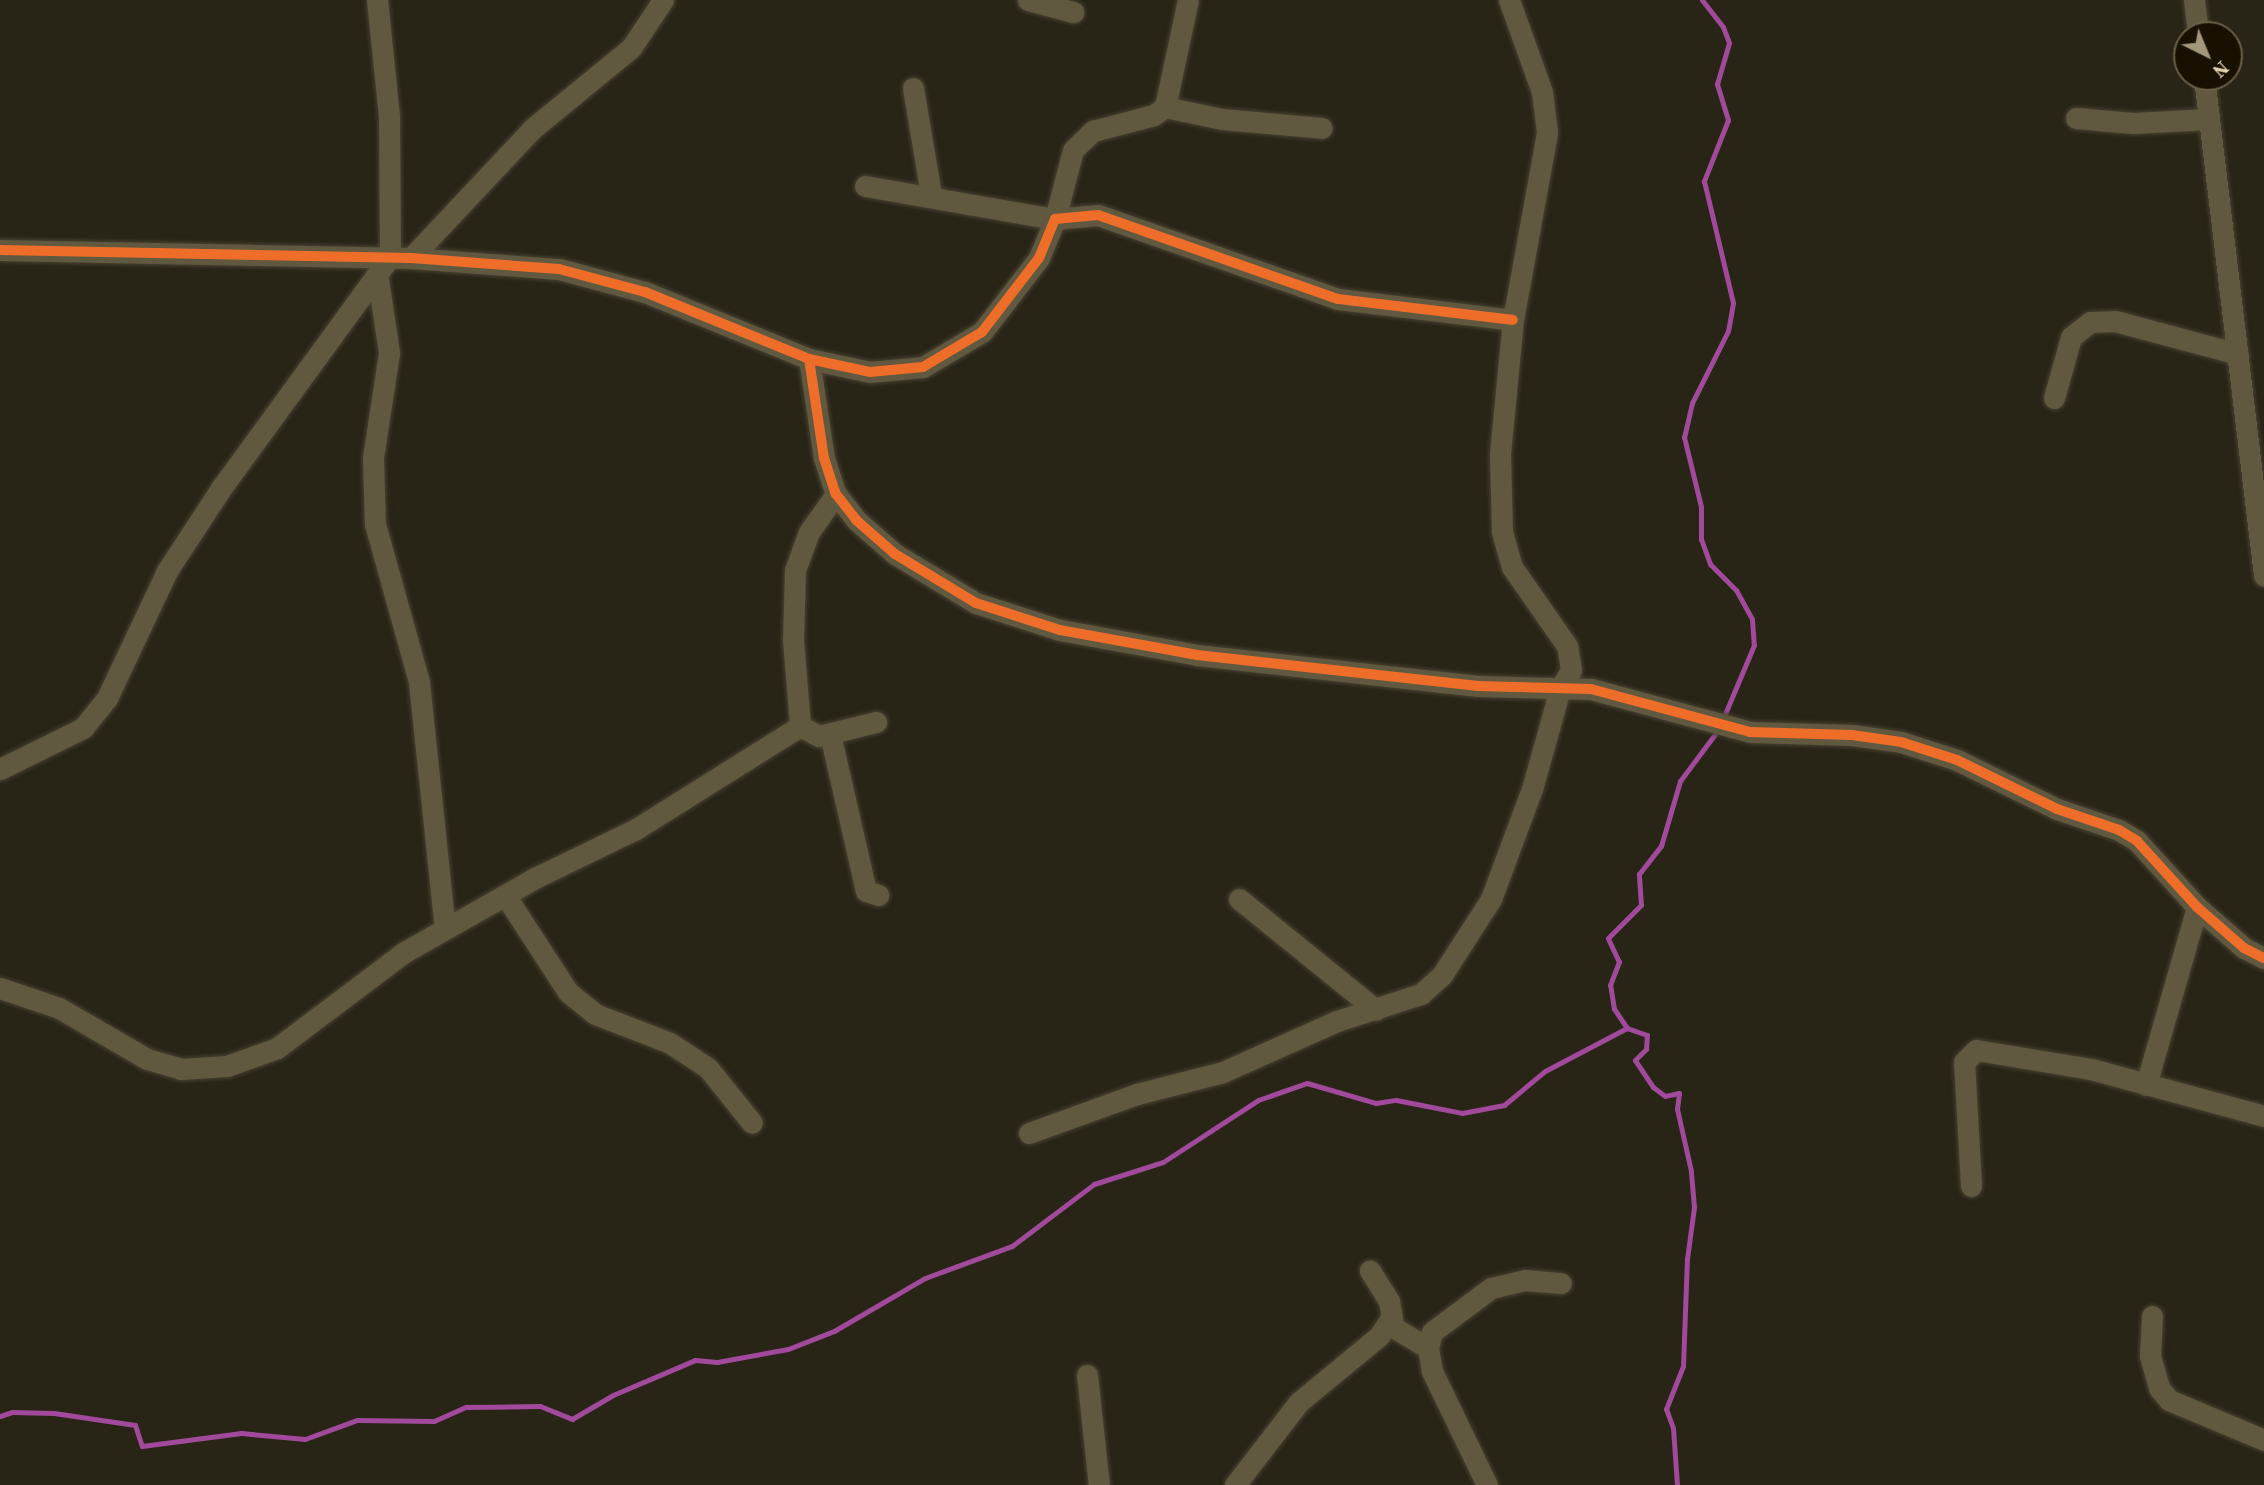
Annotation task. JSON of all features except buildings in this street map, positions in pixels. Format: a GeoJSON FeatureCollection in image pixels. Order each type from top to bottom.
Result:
{"type":"FeatureCollection","features":[{"type":"Feature","properties":{"kind":"street"},"geometry":{"type":"LineString","coordinates":[[377,0],[401,258]]}},
{"type":"Feature","properties":{"kind":"street"},"geometry":{"type":"LineString","coordinates":[[0,769],[83,728],[107,698],[167,571],[222,487],[378,279],[531,129],[631,48],[663,0]]}},
{"type":"Feature","properties":{"kind":"street"},"geometry":{"type":"LineString","coordinates":[[1028,0],[1073,12]]}},
{"type":"Feature","properties":{"kind":"street"},"geometry":{"type":"LineString","coordinates":[[0,250],[401,258],[559,269],[645,292],[809,359],[870,372],[923,366],[982,332],[1039,258],[1055,219],[1073,150],[1093,131],[1154,116],[1166,107],[1188,0]]}},
{"type":"Feature","properties":{"kind":"street"},"geometry":{"type":"LineString","coordinates":[[1029,1133],[1137,1094],[1223,1072],[1337,1021],[1420,994],[1442,975],[1491,899],[1532,789],[1560,689],[1571,670],[1567,646],[1523,589],[1512,567],[1502,531],[1500,454],[1513,320],[1547,132],[1542,92],[1509,0]]}},
{"type":"Feature","properties":{"kind":"street"},"geometry":{"type":"LineString","coordinates":[[2194,0],[2196,21]]}},
{"type":"Feature","properties":{"kind":"street"},"geometry":{"type":"LineString","coordinates":[[913,88],[932,194]]}},
{"type":"Feature","properties":{"kind":"street"},"geometry":{"type":"LineString","coordinates":[[2206,91],[2264,575]]}},
{"type":"Feature","properties":{"kind":"street"},"geometry":{"type":"LineString","coordinates":[[1166,107],[1222,120],[1322,128]]}},
{"type":"Feature","properties":{"kind":"street"},"geometry":{"type":"LineString","coordinates":[[2076,118],[2133,123],[2209,119]]}},
{"type":"Feature","properties":{"kind":"street"},"geometry":{"type":"LineString","coordinates":[[865,186],[932,194],[1055,219],[1098,215],[1338,299],[1513,320]]}},
{"type":"Feature","properties":{"kind":"street"},"geometry":{"type":"LineString","coordinates":[[378,279],[389,353],[373,458],[375,524],[419,682],[445,928]]}},
{"type":"Feature","properties":{"kind":"street"},"geometry":{"type":"LineString","coordinates":[[2054,398],[2071,337],[2090,322],[2115,321],[2238,354]]}},
{"type":"Feature","properties":{"kind":"street"},"geometry":{"type":"LineString","coordinates":[[809,359],[824,458],[836,494],[856,520],[931,579],[976,603],[1060,630],[1116,643],[1291,667],[1478,686],[1616,692],[1735,729],[1852,735],[1902,742],[1957,760],[2057,809],[2119,830],[2158,862],[2197,907],[2244,948],[2264,958]]}},
{"type":"Feature","properties":{"kind":"street"},"geometry":{"type":"LineString","coordinates":[[800,726],[793,640],[795,570],[809,532],[836,494]]}},
{"type":"Feature","properties":{"kind":"street"},"geometry":{"type":"LineString","coordinates":[[800,726],[819,736],[877,722]]}},
{"type":"Feature","properties":{"kind":"street"},"geometry":{"type":"LineString","coordinates":[[0,989],[60,1008],[147,1059],[181,1069],[227,1066],[277,1048],[359,983],[445,928],[636,829],[800,726]]}},
{"type":"Feature","properties":{"kind":"street"},"geometry":{"type":"LineString","coordinates":[[830,734],[866,891],[878,895]]}},
{"type":"Feature","properties":{"kind":"street"},"geometry":{"type":"LineString","coordinates":[[505,895],[568,992],[595,1014],[670,1043],[708,1068],[752,1123]]}},
{"type":"Feature","properties":{"kind":"street"},"geometry":{"type":"LineString","coordinates":[[1238,899],[1376,1010]]}},
{"type":"Feature","properties":{"kind":"street"},"geometry":{"type":"LineString","coordinates":[[2146,1085],[2197,907]]}},
{"type":"Feature","properties":{"kind":"street"},"geometry":{"type":"LineString","coordinates":[[1971,1186],[1964,1062],[1967,1054],[1998,1051],[2146,1085],[2264,1116]]}},
{"type":"Feature","properties":{"kind":"street"},"geometry":{"type":"LineString","coordinates":[[1235,1485],[1298,1402],[1379,1336],[1388,1324],[1392,1317],[1389,1301],[1370,1271]]}},
{"type":"Feature","properties":{"kind":"street"},"geometry":{"type":"LineString","coordinates":[[1487,1485],[1440,1393],[1428,1348],[1432,1332],[1447,1317],[1491,1288],[1525,1280],[1561,1283]]}},
{"type":"Feature","properties":{"kind":"street"},"geometry":{"type":"LineString","coordinates":[[2152,1316],[2150,1356],[2159,1388],[2169,1400],[2264,1440]]}},
{"type":"Feature","properties":{"kind":"street"},"geometry":{"type":"LineString","coordinates":[[1388,1324],[1428,1348]]}},
{"type":"Feature","properties":{"kind":"street"},"geometry":{"type":"LineString","coordinates":[[1087,1375],[1088,1420],[1099,1485]]}},
{"type":"Feature","properties":{"kind":"waterway"},"geometry":{"type":"LineString","coordinates":[[1702,0],[1723,27],[1729,43],[1717,84],[1728,120],[1704,181],[1733,303],[1728,331],[1692,403],[1684,437],[1701,507],[1701,539],[1710,564],[1736,590],[1752,619],[1754,645],[1722,721]]}},
{"type":"Feature","properties":{"kind":"waterway"},"geometry":{"type":"LineString","coordinates":[[1677,1485],[1673,1428],[1666,1409],[1683,1366],[1687,1259],[1694,1207],[1691,1171],[1677,1109],[1679,1093],[1665,1096],[1653,1087],[1635,1060],[1646,1049],[1647,1035],[1627,1028],[1614,1009],[1610,985],[1619,962],[1608,938],[1641,905],[1639,874],[1661,846],[1680,781],[1718,730]]}},
{"type":"Feature","properties":{"kind":"waterway"},"geometry":{"type":"LineString","coordinates":[[0,1416],[12,1412],[54,1413],[135,1425],[142,1446],[241,1433],[305,1439],[357,1420],[434,1421],[466,1407],[540,1406],[572,1419],[613,1395],[695,1360],[717,1362],[788,1349],[834,1331],[925,1278],[1012,1246],[1094,1184],[1163,1162],[1258,1100],[1307,1083],[1376,1103],[1396,1100],[1462,1113],[1504,1105],[1545,1071],[1627,1028]]}},
{"type":"Feature","properties":{"kind":"cycle path"},"geometry":{"type":"LineString","coordinates":[[0,250],[411,258],[559,269],[645,292],[809,359],[870,372],[923,367],[982,332],[1039,258],[1055,219],[1098,215],[1338,299],[1513,320]]}},
{"type":"Feature","properties":{"kind":"cycle path"},"geometry":{"type":"LineString","coordinates":[[809,359],[824,458],[836,494],[856,520],[895,554],[976,603],[1060,630],[1197,655],[1478,686],[1591,689],[1750,732],[1852,735],[1901,742],[1957,760],[2057,809],[2119,830],[2137,841],[2197,907],[2244,948],[2264,958]]}}]}
